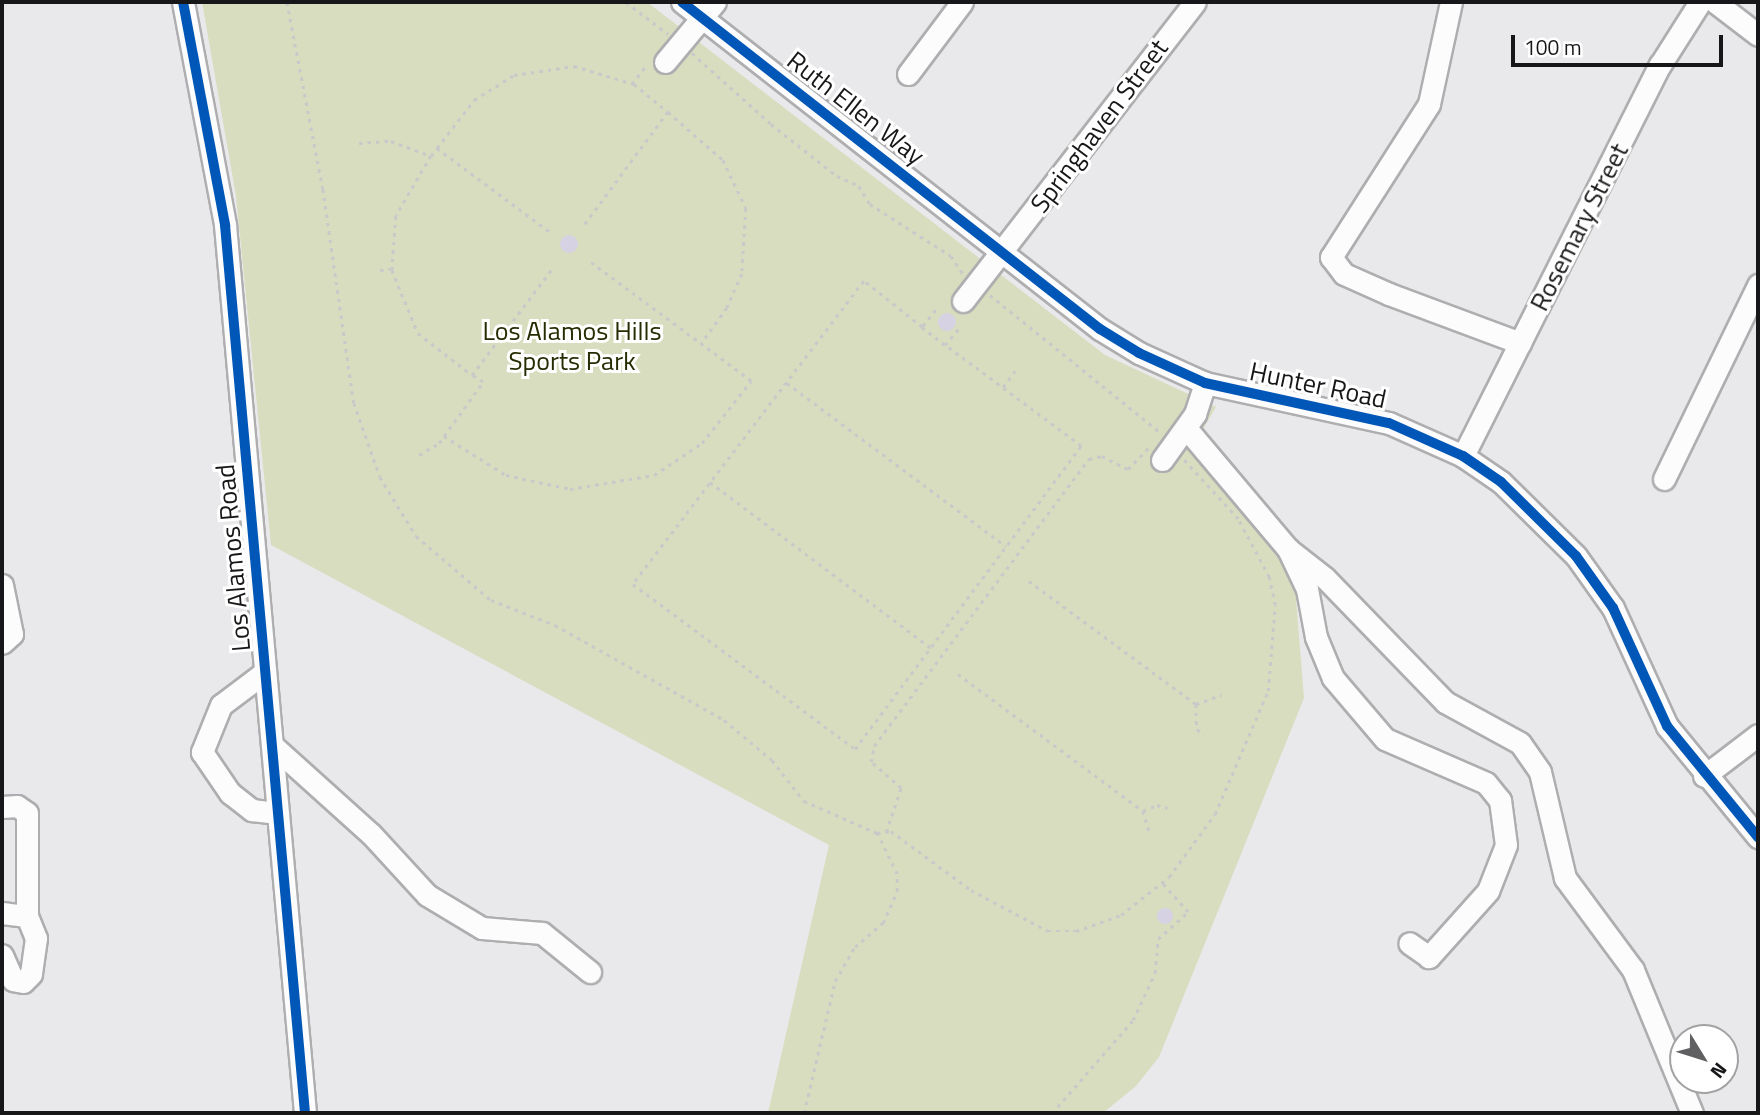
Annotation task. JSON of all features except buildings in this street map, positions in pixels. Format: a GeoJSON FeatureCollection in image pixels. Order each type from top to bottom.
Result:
{"type":"FeatureCollection","features":[{"type":"Feature","properties":{"kind":"street","name":"Los Alamos Road"},"geometry":{"type":"LineString","coordinates":[[183,2],[225,225],[305,1113]]}},
{"type":"Feature","properties":{"kind":"street","name":"Ruth Ellen Way"},"geometry":{"type":"LineString","coordinates":[[682,2],[708,10],[1004,251]]}},
{"type":"Feature","properties":{"kind":"street"},"geometry":{"type":"LineString","coordinates":[[908,74],[962,2]]}},
{"type":"Feature","properties":{"kind":"street","name":"Springhaven Street"},"geometry":{"type":"LineString","coordinates":[[970,293],[1195,2]]}},
{"type":"Feature","properties":{"kind":"street"},"geometry":{"type":"LineString","coordinates":[[1451,2],[1429,104],[1331,257],[1355,279],[1520,343]]}},
{"type":"Feature","properties":{"kind":"street","name":"Rosemary Street"},"geometry":{"type":"LineString","coordinates":[[1463,456],[1660,65],[1700,2]]}},
{"type":"Feature","properties":{"kind":"street"},"geometry":{"type":"LineString","coordinates":[[1715,2],[1758,35]]}},
{"type":"Feature","properties":{"kind":"street"},"geometry":{"type":"LineString","coordinates":[[664,62],[708,10]]}},
{"type":"Feature","properties":{"kind":"street","name":"Hunter Road"},"geometry":{"type":"LineString","coordinates":[[1004,251],[1100,329],[1205,383],[1338,408],[1389,423],[1463,456],[1542,519],[1576,556],[1613,608],[1667,726],[1704,776],[1758,837]]}},
{"type":"Feature","properties":{"kind":"street"},"geometry":{"type":"LineString","coordinates":[[1664,479],[1758,285]]}},
{"type":"Feature","properties":{"kind":"street"},"geometry":{"type":"LineString","coordinates":[[1167,454],[1186,428],[1205,383]]}},
{"type":"Feature","properties":{"kind":"street"},"geometry":{"type":"LineString","coordinates":[[1186,428],[1288,549],[1325,578],[1446,702],[1520,743],[1540,772],[1565,878],[1633,970],[1692,1113]]}},
{"type":"Feature","properties":{"kind":"street"},"geometry":{"type":"LineString","coordinates":[[1288,549],[1307,589],[1316,637],[1333,678],[1385,739],[1486,783],[1500,800],[1506,845],[1488,891],[1429,957],[1409,943]]}},
{"type":"Feature","properties":{"kind":"street"},"geometry":{"type":"LineString","coordinates":[[2,585],[12,634],[2,643]]}},
{"type":"Feature","properties":{"kind":"street"},"geometry":{"type":"LineString","coordinates":[[265,672],[221,705],[202,752],[230,793],[252,810],[278,813]]}},
{"type":"Feature","properties":{"kind":"street"},"geometry":{"type":"LineString","coordinates":[[1704,776],[1758,735]]}},
{"type":"Feature","properties":{"kind":"street"},"geometry":{"type":"LineString","coordinates":[[272,746],[370,834],[428,895],[482,928],[542,933],[590,972]]}},
{"type":"Feature","properties":{"kind":"street"},"geometry":{"type":"LineString","coordinates":[[2,807],[18,806],[27,813],[27,916],[36,938],[31,974],[23,982],[13,980],[2,955]]}},
{"type":"Feature","properties":{"kind":"street"},"geometry":{"type":"LineString","coordinates":[[2,913],[27,916]]}},
{"type":"Feature","properties":{"kind":"path"},"geometry":{"type":"LineString","coordinates":[[287,2],[323,189],[348,378],[365,444],[394,506],[438,560],[474,589],[697,702],[772,760],[804,800],[877,833],[886,832],[911,842],[971,890],[1048,931],[1076,930],[1121,915],[1162,883],[1216,814],[1268,691],[1275,605],[1250,537],[1167,454],[1150,420],[970,293],[951,256],[870,204],[859,186],[837,176],[771,124],[680,44],[626,2]]}},
{"type":"Feature","properties":{"kind":"path"},"geometry":{"type":"LineString","coordinates":[[419,455],[444,436],[483,382],[418,333],[404,310],[392,269],[396,216],[431,156],[474,100],[514,75],[574,66],[632,83],[723,160],[746,208],[747,251],[739,284],[701,344]]}},
{"type":"Feature","properties":{"kind":"path"},"geometry":{"type":"LineString","coordinates":[[632,83],[643,70]]}},
{"type":"Feature","properties":{"kind":"path"},"geometry":{"type":"LineString","coordinates":[[583,227],[668,112]]}},
{"type":"Feature","properties":{"kind":"path"},"geometry":{"type":"LineString","coordinates":[[359,142],[391,141],[431,156]]}},
{"type":"Feature","properties":{"kind":"path"},"geometry":{"type":"LineString","coordinates":[[437,148],[550,232]]}},
{"type":"Feature","properties":{"kind":"path"},"geometry":{"type":"LineString","coordinates":[[444,436],[484,464],[548,486],[601,488],[654,475],[694,452],[751,381],[589,261]]}},
{"type":"Feature","properties":{"kind":"path"},"geometry":{"type":"LineString","coordinates":[[472,375],[554,266]]}},
{"type":"Feature","properties":{"kind":"path"},"geometry":{"type":"LineString","coordinates":[[380,270],[392,269]]}},
{"type":"Feature","properties":{"kind":"path"},"geometry":{"type":"LineString","coordinates":[[864,281],[946,345],[1081,446],[855,749],[633,584],[864,281]]}},
{"type":"Feature","properties":{"kind":"path"},"geometry":{"type":"LineString","coordinates":[[922,327],[936,310]]}},
{"type":"Feature","properties":{"kind":"path"},"geometry":{"type":"LineString","coordinates":[[946,345],[960,327]]}},
{"type":"Feature","properties":{"kind":"path"},"geometry":{"type":"LineString","coordinates":[[1003,387],[1015,371]]}},
{"type":"Feature","properties":{"kind":"path"},"geometry":{"type":"LineString","coordinates":[[787,383],[1006,546]]}},
{"type":"Feature","properties":{"kind":"path"},"geometry":{"type":"LineString","coordinates":[[886,832],[901,788],[871,762],[874,746],[1089,459],[1102,456],[1128,469],[1134,464]]}},
{"type":"Feature","properties":{"kind":"path"},"geometry":{"type":"LineString","coordinates":[[710,482],[931,648]]}},
{"type":"Feature","properties":{"kind":"path"},"geometry":{"type":"LineString","coordinates":[[1029,581],[1196,704]]}},
{"type":"Feature","properties":{"kind":"path"},"geometry":{"type":"LineString","coordinates":[[958,674],[1143,811],[1150,834]]}},
{"type":"Feature","properties":{"kind":"path"},"geometry":{"type":"LineString","coordinates":[[1196,704],[1221,695]]}},
{"type":"Feature","properties":{"kind":"path"},"geometry":{"type":"LineString","coordinates":[[1196,704],[1197,729],[1205,735]]}},
{"type":"Feature","properties":{"kind":"path"},"geometry":{"type":"LineString","coordinates":[[1143,811],[1157,805],[1168,808]]}},
{"type":"Feature","properties":{"kind":"path"},"geometry":{"type":"LineString","coordinates":[[804,1113],[835,981],[855,947],[883,923],[897,891],[897,874],[877,833]]}},
{"type":"Feature","properties":{"kind":"path"},"geometry":{"type":"LineString","coordinates":[[1052,1113],[1133,1020],[1155,973],[1158,939],[1188,912],[1162,883]]}},
{"type":"Feature","properties":{"kind":"green space","name":"Los Alamos Hills Sports Park"},"geometry":{"type":"Polygon","coordinates":[[[202,2],[647,2],[1105,355],[1216,407],[1190,451],[1273,542],[1295,586],[1304,698],[1159,1057],[1136,1086],[1103,1113],[768,1113],[829,845],[271,545],[236,196],[202,2]]]}},
{"type":"Feature","properties":{"kind":"cycle path"},"geometry":{"type":"LineString","coordinates":[[183,2],[225,225],[305,1113]]}},
{"type":"Feature","properties":{"kind":"cycle path"},"geometry":{"type":"LineString","coordinates":[[682,2],[1100,329],[1139,353],[1205,383],[1389,423],[1463,456],[1501,482],[1576,556],[1613,608],[1667,726],[1758,837]]}}]}
